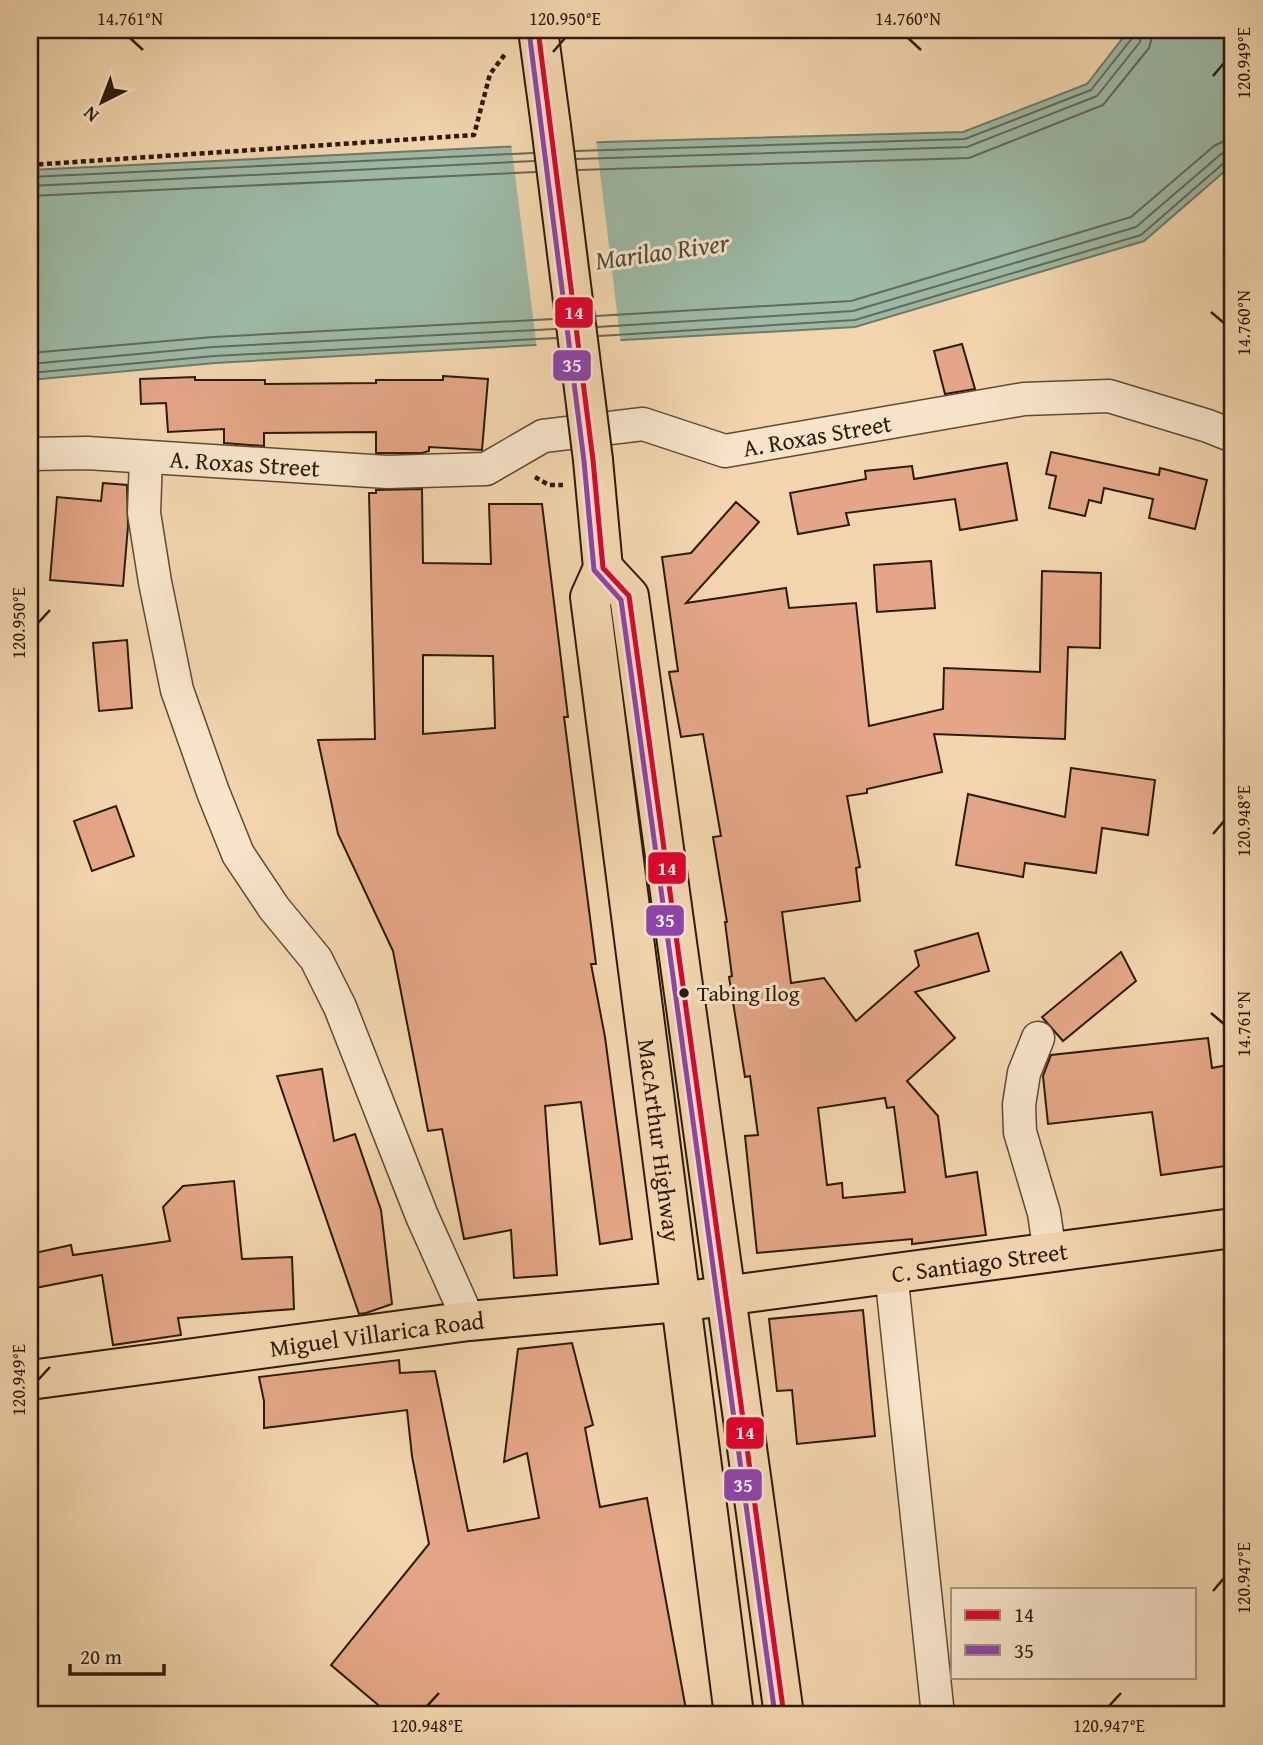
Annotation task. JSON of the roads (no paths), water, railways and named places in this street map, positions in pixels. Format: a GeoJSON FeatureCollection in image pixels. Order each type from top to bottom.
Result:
{"type":"FeatureCollection","features":[{"type":"Feature","properties":{"kind":"main road","name":"MacArthur Highway"},"geometry":{"type":"LineString","coordinates":[[538,30],[593,460],[603,568],[590,597],[734,1715]]}},
{"type":"Feature","properties":{"kind":"main road","name":"MacArthur Highway"},"geometry":{"type":"LineString","coordinates":[[603,568],[629,596],[784,1715]]}},
{"type":"Feature","properties":{"kind":"main road","name":"C. Santiago Street"},"geometry":{"type":"LineString","coordinates":[[726,1296],[1233,1228]]}},
{"type":"Feature","properties":{"kind":"main road","name":"Miguel Villarica Road"},"geometry":{"type":"LineString","coordinates":[[30,1380],[469,1321],[726,1296]]}},
{"type":"Feature","properties":{"kind":"street","name":"A. Roxas Street"},"geometry":{"type":"LineString","coordinates":[[30,454],[87,453],[387,472],[486,469],[543,436],[630,425],[643,424],[725,451],[1024,399],[1109,396],[1233,436]]}},
{"type":"Feature","properties":{"kind":"street"},"geometry":{"type":"LineString","coordinates":[[146,457],[144,513],[155,582],[177,690],[213,792],[238,854],[274,908],[316,959],[340,1007],[422,1216],[469,1321]]}},
{"type":"Feature","properties":{"kind":"street"},"geometry":{"type":"LineString","coordinates":[[1038,1038],[1024,1073],[1019,1105],[1020,1132],[1044,1213],[1050,1254]]}},
{"type":"Feature","properties":{"kind":"street"},"geometry":{"type":"LineString","coordinates":[[891,1272],[938,1715]]}},
{"type":"Feature","properties":{"kind":"water","name":"Marilao River"},"geometry":{"type":"Polygon","coordinates":[[[1129,30],[1233,30],[1233,164],[1144,241],[855,327],[215,363],[30,380],[30,170],[604,142],[963,132],[1087,84],[1129,30]]]}},
{"type":"Feature","properties":{"kind":"place","name":"Tabing Ilog"},"geometry":{"type":"Point","coordinates":[684,993]}}]}
